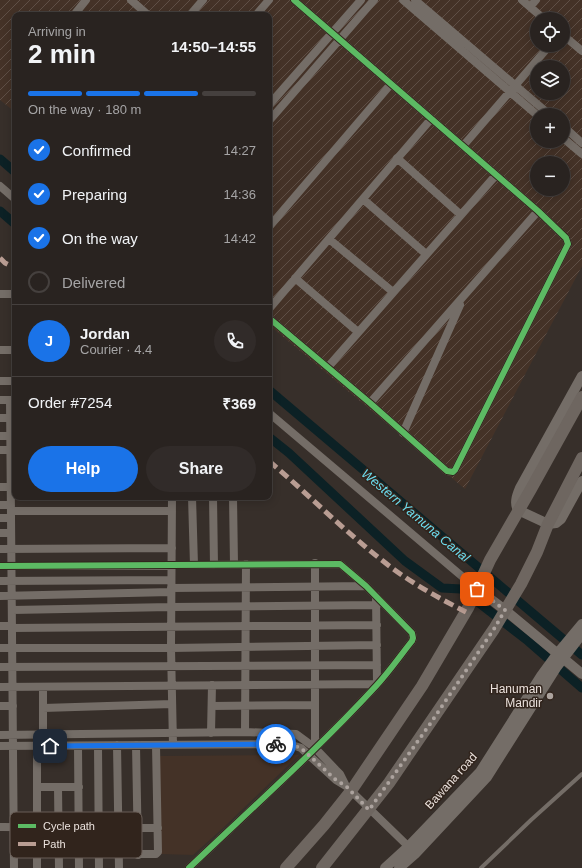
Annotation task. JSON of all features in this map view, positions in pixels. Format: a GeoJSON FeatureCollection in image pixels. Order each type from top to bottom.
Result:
{"type":"FeatureCollection","features":[{"type":"Feature","properties":{"kind":"main road"},"geometry":{"type":"LineString","coordinates":[[286,868],[324,825],[422,686],[468,608],[490,560],[582,397]]}},
{"type":"Feature","properties":{"kind":"main road"},"geometry":{"type":"LineString","coordinates":[[322,868],[369,810],[403,763],[494,629],[521,584],[537,552],[548,524],[582,458]]}},
{"type":"Feature","properties":{"kind":"street"},"geometry":{"type":"LineString","coordinates":[[76,12],[86,0]]}},
{"type":"Feature","properties":{"kind":"street"},"geometry":{"type":"LineString","coordinates":[[131,0],[145,12]]}},
{"type":"Feature","properties":{"kind":"street"},"geometry":{"type":"LineString","coordinates":[[193,12],[203,0]]}},
{"type":"Feature","properties":{"kind":"street"},"geometry":{"type":"LineString","coordinates":[[259,12],[270,0]]}},
{"type":"Feature","properties":{"kind":"street"},"geometry":{"type":"LineString","coordinates":[[272,320],[450,472],[455,470],[568,244],[566,238],[538,211],[294,0]]}},
{"type":"Feature","properties":{"kind":"street"},"geometry":{"type":"LineString","coordinates":[[272,102],[361,0]]}},
{"type":"Feature","properties":{"kind":"street"},"geometry":{"type":"LineString","coordinates":[[272,118],[374,0]]}},
{"type":"Feature","properties":{"kind":"street"},"geometry":{"type":"LineString","coordinates":[[403,0],[513,89],[540,108]]}},
{"type":"Feature","properties":{"kind":"street"},"geometry":{"type":"LineString","coordinates":[[416,0],[513,89],[531,108]]}},
{"type":"Feature","properties":{"kind":"street"},"geometry":{"type":"LineString","coordinates":[[522,0],[536,12]]}},
{"type":"Feature","properties":{"kind":"street"},"geometry":{"type":"LineString","coordinates":[[530,7],[536,0]]}},
{"type":"Feature","properties":{"kind":"street"},"geometry":{"type":"LineString","coordinates":[[570,41],[582,51]]}},
{"type":"Feature","properties":{"kind":"street"},"geometry":{"type":"LineString","coordinates":[[464,146],[544,52]]}},
{"type":"Feature","properties":{"kind":"street"},"geometry":{"type":"LineString","coordinates":[[272,223],[391,84]]}},
{"type":"Feature","properties":{"kind":"street"},"geometry":{"type":"LineString","coordinates":[[272,305],[431,119]]}},
{"type":"Feature","properties":{"kind":"street"},"geometry":{"type":"LineString","coordinates":[[570,132],[582,143]]}},
{"type":"Feature","properties":{"kind":"street"},"geometry":{"type":"LineString","coordinates":[[570,144],[582,154]]}},
{"type":"Feature","properties":{"kind":"street"},"geometry":{"type":"LineString","coordinates":[[397,158],[461,215]]}},
{"type":"Feature","properties":{"kind":"street"},"geometry":{"type":"LineString","coordinates":[[328,367],[496,175]]}},
{"type":"Feature","properties":{"kind":"street"},"geometry":{"type":"LineString","coordinates":[[0,186],[12,196]]}},
{"type":"Feature","properties":{"kind":"street"},"geometry":{"type":"LineString","coordinates":[[363,198],[426,254]]}},
{"type":"Feature","properties":{"kind":"street"},"geometry":{"type":"LineString","coordinates":[[370,403],[538,211]]}},
{"type":"Feature","properties":{"kind":"street"},"geometry":{"type":"LineString","coordinates":[[329,239],[393,292]]}},
{"type":"Feature","properties":{"kind":"street"},"geometry":{"type":"LineString","coordinates":[[295,278],[358,332]]}},
{"type":"Feature","properties":{"kind":"street"},"geometry":{"type":"LineString","coordinates":[[0,294],[12,294]]}},
{"type":"Feature","properties":{"kind":"street"},"geometry":{"type":"LineString","coordinates":[[403,433],[463,298]]}},
{"type":"Feature","properties":{"kind":"street"},"geometry":{"type":"LineString","coordinates":[[0,350],[12,350]]}},
{"type":"Feature","properties":{"kind":"street"},"geometry":{"type":"LineString","coordinates":[[582,376],[520,488],[516,506],[518,510],[548,524],[556,523],[561,519],[582,481]]}},
{"type":"Feature","properties":{"kind":"street"},"geometry":{"type":"LineString","coordinates":[[0,380],[12,381]]}},
{"type":"Feature","properties":{"kind":"street"},"geometry":{"type":"LineString","coordinates":[[0,400],[12,400]]}},
{"type":"Feature","properties":{"kind":"street"},"geometry":{"type":"LineString","coordinates":[[272,417],[477,590],[561,655],[582,674]]}},
{"type":"Feature","properties":{"kind":"street"},"geometry":{"type":"LineString","coordinates":[[0,418],[12,418]]}},
{"type":"Feature","properties":{"kind":"street"},"geometry":{"type":"LineString","coordinates":[[0,436],[12,436]]}},
{"type":"Feature","properties":{"kind":"street"},"geometry":{"type":"LineString","coordinates":[[0,450],[12,450]]}},
{"type":"Feature","properties":{"kind":"street"},"geometry":{"type":"LineString","coordinates":[[0,487],[12,483]]}},
{"type":"Feature","properties":{"kind":"street"},"geometry":{"type":"LineString","coordinates":[[12,500],[11,533],[14,812]]}},
{"type":"Feature","properties":{"kind":"street"},"geometry":{"type":"LineString","coordinates":[[172,500],[171,648],[173,745]]}},
{"type":"Feature","properties":{"kind":"street"},"geometry":{"type":"LineString","coordinates":[[192,500],[194,565]]}},
{"type":"Feature","properties":{"kind":"street"},"geometry":{"type":"LineString","coordinates":[[213,500],[214,565]]}},
{"type":"Feature","properties":{"kind":"street"},"geometry":{"type":"LineString","coordinates":[[233,500],[234,564]]}},
{"type":"Feature","properties":{"kind":"street"},"geometry":{"type":"LineString","coordinates":[[0,504],[11,511]]}},
{"type":"Feature","properties":{"kind":"street"},"geometry":{"type":"LineString","coordinates":[[0,518],[11,511],[172,511]]}},
{"type":"Feature","properties":{"kind":"street"},"geometry":{"type":"LineString","coordinates":[[0,533],[11,533]]}},
{"type":"Feature","properties":{"kind":"street"},"geometry":{"type":"LineString","coordinates":[[0,549],[172,548]]}},
{"type":"Feature","properties":{"kind":"street"},"geometry":{"type":"LineString","coordinates":[[315,563],[315,748]]}},
{"type":"Feature","properties":{"kind":"street"},"geometry":{"type":"LineString","coordinates":[[245,732],[246,564]]}},
{"type":"Feature","properties":{"kind":"street"},"geometry":{"type":"LineString","coordinates":[[0,566],[340,564],[366,586],[412,633],[413,638],[377,684],[309,754],[189,868]]}},
{"type":"Feature","properties":{"kind":"street"},"geometry":{"type":"LineString","coordinates":[[0,581],[171,586],[366,586]]}},
{"type":"Feature","properties":{"kind":"street"},"geometry":{"type":"LineString","coordinates":[[0,596],[171,586]]}},
{"type":"Feature","properties":{"kind":"street"},"geometry":{"type":"LineString","coordinates":[[376,596],[377,684]]}},
{"type":"Feature","properties":{"kind":"street"},"geometry":{"type":"LineString","coordinates":[[12,610],[377,605]]}},
{"type":"Feature","properties":{"kind":"street","name":"Bawana road"},"geometry":{"type":"LineString","coordinates":[[399,868],[412,850],[480,772],[526,698],[579,635],[582,624]]}},
{"type":"Feature","properties":{"kind":"street"},"geometry":{"type":"LineString","coordinates":[[0,626],[171,627],[377,625]]}},
{"type":"Feature","properties":{"kind":"street"},"geometry":{"type":"LineString","coordinates":[[0,648],[171,648],[377,645]]}},
{"type":"Feature","properties":{"kind":"street"},"geometry":{"type":"LineString","coordinates":[[0,667],[377,665]]}},
{"type":"Feature","properties":{"kind":"street"},"geometry":{"type":"LineString","coordinates":[[0,687],[377,684]]}},
{"type":"Feature","properties":{"kind":"street"},"geometry":{"type":"LineString","coordinates":[[211,733],[212,685]]}},
{"type":"Feature","properties":{"kind":"street"},"geometry":{"type":"LineString","coordinates":[[43,686],[43,734]]}},
{"type":"Feature","properties":{"kind":"street"},"geometry":{"type":"LineString","coordinates":[[43,708],[172,704]]}},
{"type":"Feature","properties":{"kind":"street"},"geometry":{"type":"LineString","coordinates":[[212,706],[315,705]]}},
{"type":"Feature","properties":{"kind":"street"},"geometry":{"type":"LineString","coordinates":[[0,706],[13,706]]}},
{"type":"Feature","properties":{"kind":"street"},"geometry":{"type":"LineString","coordinates":[[0,735],[245,732],[296,734],[315,748],[340,774],[348,789]]}},
{"type":"Feature","properties":{"kind":"street"},"geometry":{"type":"LineString","coordinates":[[0,746],[289,744],[301,748],[309,754],[412,850]]}},
{"type":"Feature","properties":{"kind":"street"},"geometry":{"type":"LineString","coordinates":[[136,745],[137,812]]}},
{"type":"Feature","properties":{"kind":"street"},"geometry":{"type":"LineString","coordinates":[[142,855],[157,853],[158,828],[156,745]]}},
{"type":"Feature","properties":{"kind":"street"},"geometry":{"type":"LineString","coordinates":[[37,746],[37,812]]}},
{"type":"Feature","properties":{"kind":"street"},"geometry":{"type":"LineString","coordinates":[[78,746],[79,812]]}},
{"type":"Feature","properties":{"kind":"street"},"geometry":{"type":"LineString","coordinates":[[98,746],[99,812]]}},
{"type":"Feature","properties":{"kind":"street"},"geometry":{"type":"LineString","coordinates":[[117,746],[119,812]]}},
{"type":"Feature","properties":{"kind":"street"},"geometry":{"type":"LineString","coordinates":[[37,786],[79,787]]}},
{"type":"Feature","properties":{"kind":"street"},"geometry":{"type":"LineString","coordinates":[[58,787],[59,812]]}},
{"type":"Feature","properties":{"kind":"street"},"geometry":{"type":"LineString","coordinates":[[142,828],[158,828]]}},
{"type":"Feature","properties":{"kind":"street","name":"Bawana road"},"geometry":{"type":"LineString","coordinates":[[385,868],[412,850]]}},
{"type":"Feature","properties":{"kind":"lane"},"geometry":{"type":"LineString","coordinates":[[481,868],[582,774]]}},
{"type":"Feature","properties":{"kind":"shaded area"},"geometry":{"type":"Polygon","coordinates":[[[0,0],[582,0],[582,266],[465,489],[272,328],[272,12],[12,12],[12,110],[0,100],[0,0]]]}},
{"type":"Feature","properties":{"kind":"shaded area"},"geometry":{"type":"Polygon","coordinates":[[[299,755],[193,855],[160,854],[160,756],[299,755]]]}},
{"type":"Feature","properties":{"kind":"waterway","name":"Western Yamuna Canal"},"geometry":{"type":"LineString","coordinates":[[0,159],[12,169]]}},
{"type":"Feature","properties":{"kind":"waterway"},"geometry":{"type":"LineString","coordinates":[[0,211],[12,221]]}},
{"type":"Feature","properties":{"kind":"waterway","name":"Western Yamuna Canal"},"geometry":{"type":"LineString","coordinates":[[272,393],[582,655]]}},
{"type":"Feature","properties":{"kind":"waterway"},"geometry":{"type":"LineString","coordinates":[[272,439],[289,453],[405,561],[442,588],[461,589],[528,641],[582,688]]}},
{"type":"Feature","properties":{"kind":"marked path"},"geometry":{"type":"LineString","coordinates":[[0,258],[12,266]]}},
{"type":"Feature","properties":{"kind":"marked path"},"geometry":{"type":"LineString","coordinates":[[272,464],[354,537],[393,569],[423,589],[466,612]]}},
{"type":"Feature","properties":{"kind":"cycle path"},"geometry":{"type":"LineString","coordinates":[[272,321],[370,403],[447,471],[453,472],[568,244],[566,238],[538,211],[294,0]]}},
{"type":"Feature","properties":{"kind":"cycle path"},"geometry":{"type":"LineString","coordinates":[[0,566],[340,564],[366,586],[412,633],[412,641],[381,681],[354,710],[308,756],[189,868]]}},
{"type":"Feature","properties":{"kind":"way so far"},"geometry":{"type":"LineString","coordinates":[[276,744],[289,744],[301,748],[336,780],[346,786],[369,810],[430,724],[494,629],[505,610],[477,589]]}},
{"type":"Feature","properties":{"kind":"place","name":"Hanuman Mandir"},"geometry":{"type":"Point","coordinates":[550,696]}},
{"type":"Feature","properties":{"kind":"route"},"geometry":{"type":"LineString","coordinates":[[50,746],[276,744]]}}]}
